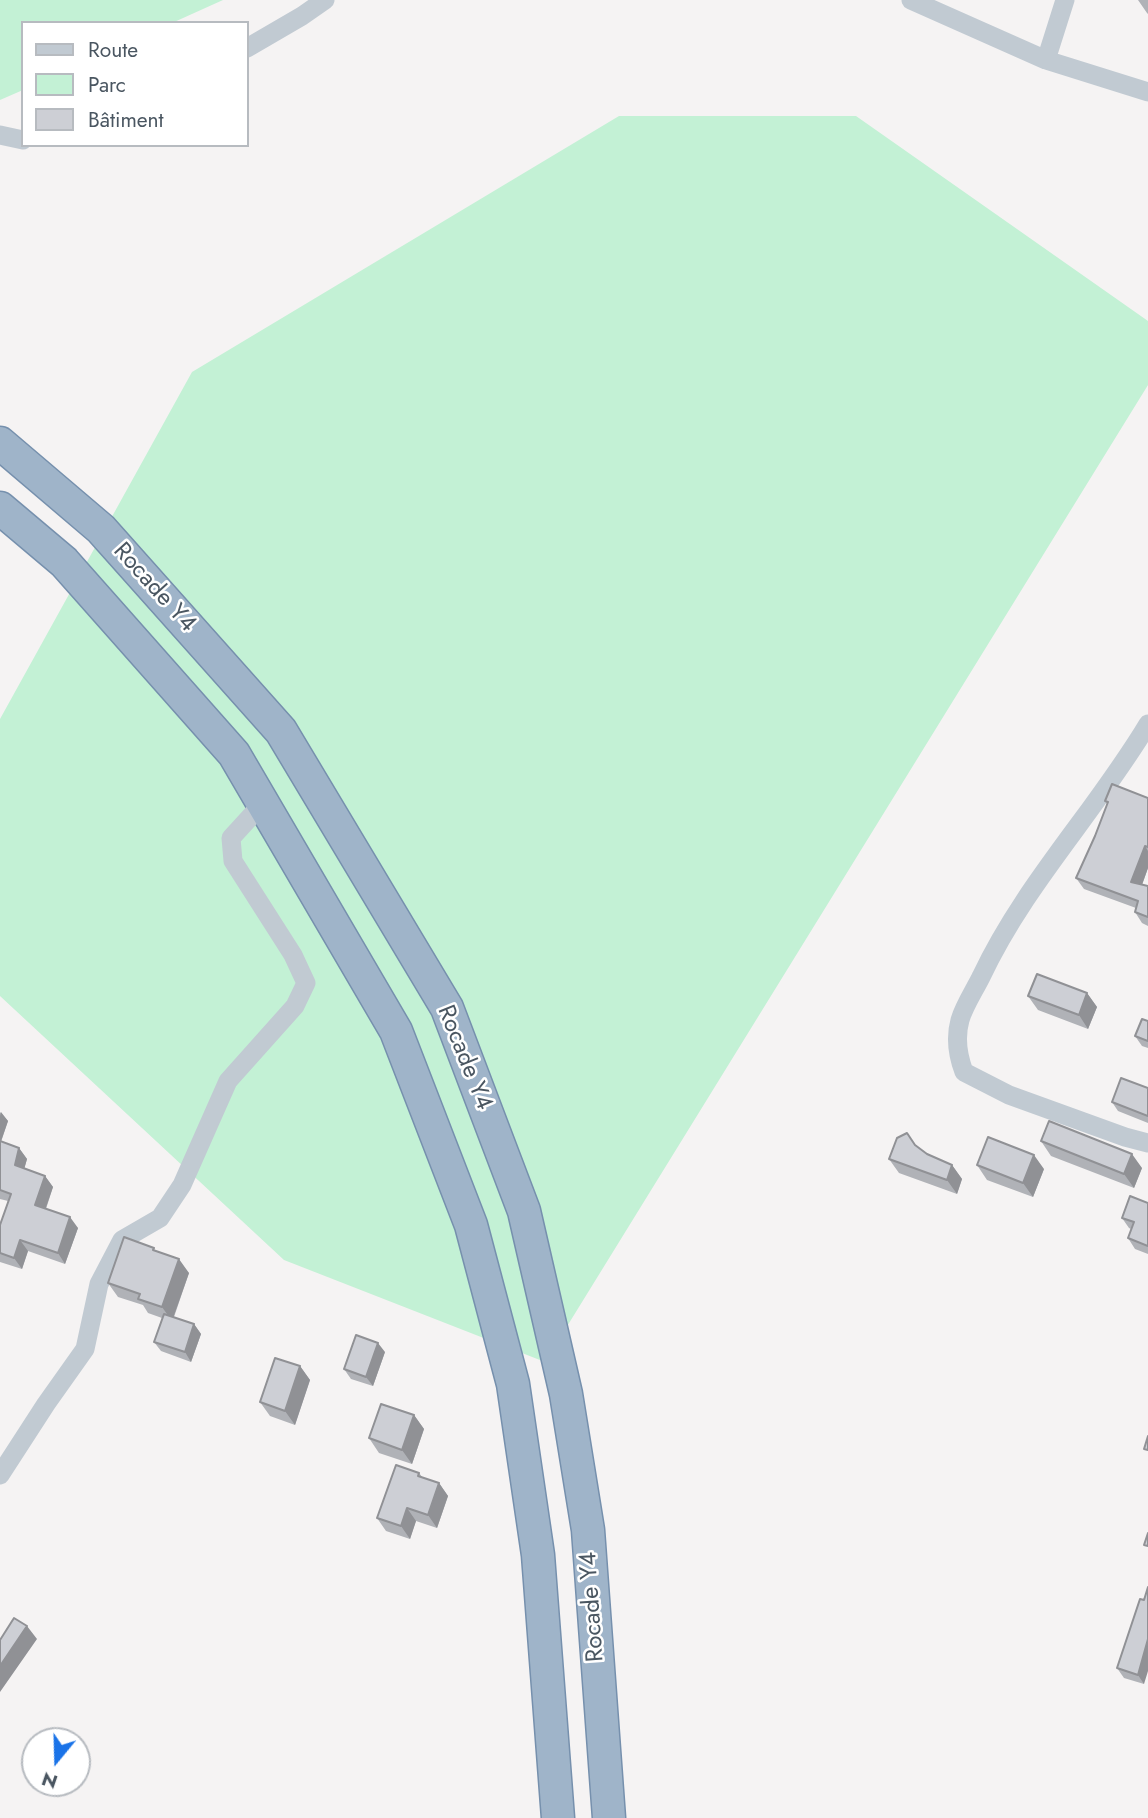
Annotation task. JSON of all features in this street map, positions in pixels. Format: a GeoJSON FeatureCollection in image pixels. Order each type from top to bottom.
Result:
{"type":"FeatureCollection","features":[{"type":"Feature","properties":{"kind":"highway","name":"Rocade Y4"},"geometry":{"type":"LineString","coordinates":[[0,443],[101,529],[281,731],[447,1008],[524,1211],[566,1394],[588,1530],[609,1818]]}},
{"type":"Feature","properties":{"kind":"highway","name":"Rocade Y4"},"geometry":{"type":"LineString","coordinates":[[0,508],[64,562],[234,754],[396,1031],[471,1225],[513,1384],[538,1555],[558,1818]]}},
{"type":"Feature","properties":{"kind":"street"},"geometry":{"type":"LineString","coordinates":[[248,47],[325,0]]}},
{"type":"Feature","properties":{"kind":"street"},"geometry":{"type":"LineString","coordinates":[[911,0],[1046,60],[1148,92]]}},
{"type":"Feature","properties":{"kind":"street"},"geometry":{"type":"LineString","coordinates":[[1046,60],[1065,0]]}},
{"type":"Feature","properties":{"kind":"street"},"geometry":{"type":"LineString","coordinates":[[0,135],[21,140]]}},
{"type":"Feature","properties":{"kind":"street"},"geometry":{"type":"LineString","coordinates":[[1148,724],[1141,751],[1113,778],[1061,848],[995,946],[960,1021],[957,1054],[964,1072],[981,1082],[1009,1095],[1148,1143]]}},
{"type":"Feature","properties":{"kind":"street"},"geometry":{"type":"LineString","coordinates":[[0,1475],[85,1349],[99,1284],[122,1240],[160,1218],[181,1185],[228,1081],[295,1006],[306,984],[293,955],[233,861],[231,838],[263,803]]}},
{"type":"Feature","properties":{"kind":"green space"},"geometry":{"type":"Polygon","coordinates":[[[0,0],[223,0],[176,21],[21,21],[21,91],[0,100],[0,0]]]}},
{"type":"Feature","properties":{"kind":"green space"},"geometry":{"type":"Polygon","coordinates":[[[619,116],[856,116],[1148,321],[1148,385],[545,1362],[284,1260],[0,996],[0,719],[192,372],[619,116]]]}},
{"type":"Feature","properties":{"kind":"building"},"geometry":{"type":"Polygon","coordinates":[[[1112,784],[1148,798],[1148,847],[1145,846],[1131,882],[1148,886],[1148,917],[1135,912],[1138,901],[1076,878],[1095,836],[1112,784]]]}},
{"type":"Feature","properties":{"kind":"building"},"geometry":{"type":"Polygon","coordinates":[[[1037,974],[1087,993],[1079,1015],[1028,996],[1037,974]]]}},
{"type":"Feature","properties":{"kind":"building"},"geometry":{"type":"Polygon","coordinates":[[[1142,1019],[1148,1021],[1148,1041],[1135,1036],[1142,1019]]]}},
{"type":"Feature","properties":{"kind":"building"},"geometry":{"type":"Polygon","coordinates":[[[1121,1078],[1148,1088],[1148,1116],[1112,1102],[1121,1078]]]}},
{"type":"Feature","properties":{"kind":"building"},"geometry":{"type":"Polygon","coordinates":[[[1049,1121],[1132,1154],[1124,1174],[1041,1141],[1049,1121]]]}},
{"type":"Feature","properties":{"kind":"building"},"geometry":{"type":"Polygon","coordinates":[[[907,1133],[915,1145],[927,1154],[952,1165],[947,1180],[889,1159],[897,1138],[907,1133]]]}},
{"type":"Feature","properties":{"kind":"building"},"geometry":{"type":"Polygon","coordinates":[[[988,1137],[1034,1155],[1023,1183],[977,1165],[988,1137]]]}},
{"type":"Feature","properties":{"kind":"building"},"geometry":{"type":"Polygon","coordinates":[[[0,1141],[19,1148],[15,1165],[45,1176],[35,1205],[70,1217],[58,1253],[20,1240],[14,1258],[0,1253],[0,1225],[11,1194],[0,1190],[0,1141]]]}},
{"type":"Feature","properties":{"kind":"building"},"geometry":{"type":"Polygon","coordinates":[[[1130,1196],[1148,1203],[1148,1246],[1128,1238],[1134,1222],[1122,1218],[1130,1196]]]}},
{"type":"Feature","properties":{"kind":"building"},"geometry":{"type":"Polygon","coordinates":[[[124,1237],[179,1259],[162,1307],[138,1299],[140,1294],[108,1283],[124,1237]]]}},
{"type":"Feature","properties":{"kind":"building"},"geometry":{"type":"Polygon","coordinates":[[[164,1314],[194,1324],[185,1352],[154,1342],[164,1314]]]}},
{"type":"Feature","properties":{"kind":"building"},"geometry":{"type":"Polygon","coordinates":[[[356,1335],[378,1343],[366,1377],[344,1369],[356,1335]]]}},
{"type":"Feature","properties":{"kind":"building"},"geometry":{"type":"Polygon","coordinates":[[[275,1358],[300,1366],[285,1411],[260,1402],[275,1358]]]}},
{"type":"Feature","properties":{"kind":"building"},"geometry":{"type":"Polygon","coordinates":[[[381,1404],[414,1415],[402,1450],[369,1438],[381,1404]]]}},
{"type":"Feature","properties":{"kind":"building"},"geometry":{"type":"Polygon","coordinates":[[[396,1465],[439,1483],[428,1515],[407,1508],[401,1526],[377,1518],[396,1465]]]}},
{"type":"Feature","properties":{"kind":"building"},"geometry":{"type":"Polygon","coordinates":[[[1148,1587],[1148,1639],[1138,1675],[1117,1668],[1140,1599],[1144,1600],[1148,1587]]]}},
{"type":"Feature","properties":{"kind":"building"},"geometry":{"type":"Polygon","coordinates":[[[14,1618],[27,1626],[0,1666],[0,1640],[14,1618]]]}}]}
